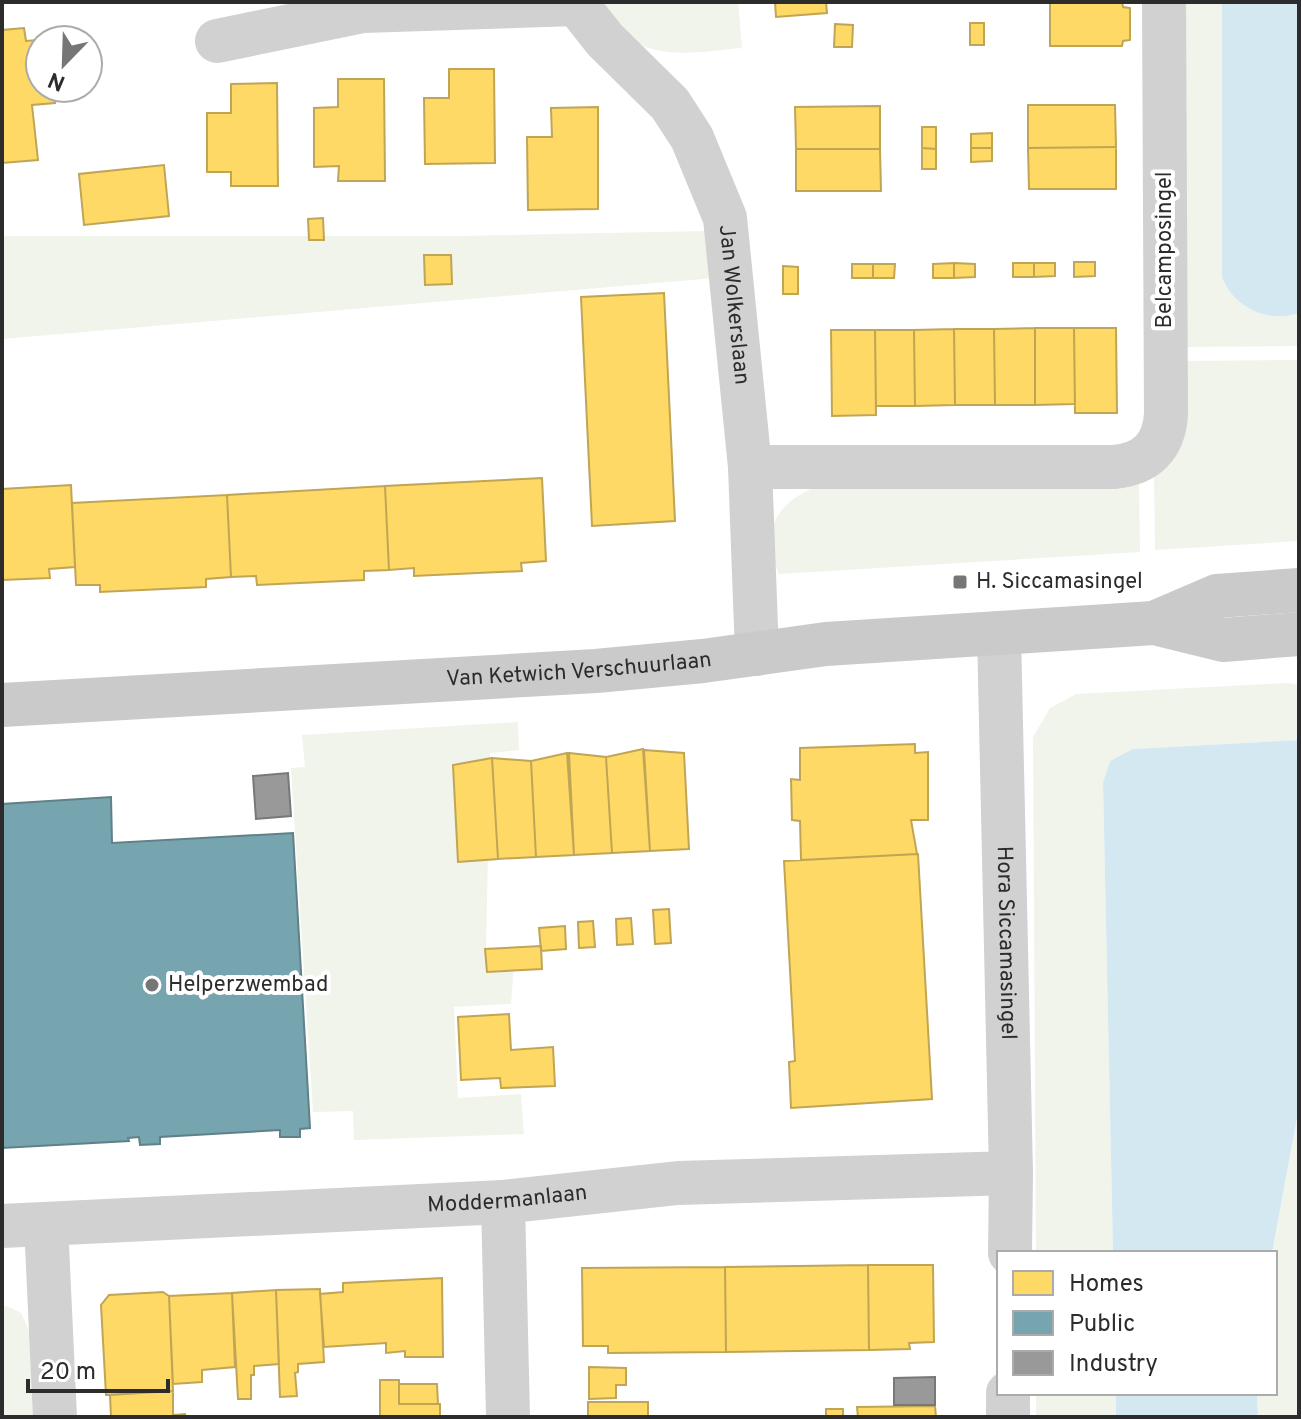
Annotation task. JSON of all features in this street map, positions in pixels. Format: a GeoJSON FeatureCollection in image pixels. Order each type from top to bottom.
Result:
{"type":"FeatureCollection","features":[{"type":"Feature","properties":{"kind":"main road","name":"Van Ketwich Verschuurlaan"},"geometry":{"type":"LineString","coordinates":[[1154,623],[1217,596],[1299,590]]}},
{"type":"Feature","properties":{"kind":"main road","name":"Van Ketwich Verschuurlaan"},"geometry":{"type":"LineString","coordinates":[[2,705],[596,671],[826,644],[1154,623],[1223,640],[1299,634]]}},
{"type":"Feature","properties":{"kind":"street","name":"Belcamposingel"},"geometry":{"type":"LineString","coordinates":[[750,467],[1114,467],[1142,461],[1154,451],[1165,428],[1164,2]]}},
{"type":"Feature","properties":{"kind":"street","name":"Jan Wolkerslaan"},"geometry":{"type":"LineString","coordinates":[[217,41],[363,11],[576,3],[605,40],[670,104],[692,138],[725,218],[750,467],[757,654]]}},
{"type":"Feature","properties":{"kind":"street","name":"Hora Siccamasingel"},"geometry":{"type":"LineString","coordinates":[[999,633],[1010,1251]]}},
{"type":"Feature","properties":{"kind":"street","name":"Moddermanlaan"},"geometry":{"type":"LineString","coordinates":[[2,1226],[503,1202],[678,1183],[1011,1173]]}},
{"type":"Feature","properties":{"kind":"street"},"geometry":{"type":"LineString","coordinates":[[503,1202],[508,1417]]}},
{"type":"Feature","properties":{"kind":"street"},"geometry":{"type":"LineString","coordinates":[[46,1224],[55,1417]]}},
{"type":"Feature","properties":{"kind":"street"},"geometry":{"type":"LineString","coordinates":[[1008,1395],[1008,1417]]}},
{"type":"Feature","properties":{"kind":"shaded area"},"geometry":{"type":"Polygon","coordinates":[[[595,2],[738,2],[742,48],[681,53],[651,49],[625,35],[595,2]]]}},
{"type":"Feature","properties":{"kind":"shaded area"},"geometry":{"type":"Polygon","coordinates":[[[1179,2],[1222,2],[1222,277],[1234,297],[1253,310],[1275,316],[1299,313],[1299,346],[1180,347],[1179,2]]]}},
{"type":"Feature","properties":{"kind":"shaded area"},"geometry":{"type":"Polygon","coordinates":[[[707,231],[714,278],[2,339],[2,236],[460,236],[707,231]]]}},
{"type":"Feature","properties":{"kind":"shaded area"},"geometry":{"type":"Polygon","coordinates":[[[1299,360],[1299,541],[1155,550],[1154,471],[1179,361],[1299,360]]]}},
{"type":"Feature","properties":{"kind":"shaded area"},"geometry":{"type":"Polygon","coordinates":[[[1139,479],[1140,552],[779,574],[771,547],[771,535],[779,513],[811,489],[1139,479]]]}},
{"type":"Feature","properties":{"kind":"shaded area"},"geometry":{"type":"Polygon","coordinates":[[[1288,683],[1299,685],[1299,740],[1134,749],[1110,761],[1103,784],[1113,1251],[1036,1251],[1033,737],[1050,708],[1076,694],[1288,683]]]}},
{"type":"Feature","properties":{"kind":"shaded area"},"geometry":{"type":"Polygon","coordinates":[[[518,722],[519,750],[490,753],[486,950],[515,950],[511,1004],[454,1007],[458,1098],[521,1094],[524,1134],[354,1140],[353,1111],[313,1112],[291,768],[305,767],[302,735],[518,722]]]}},
{"type":"Feature","properties":{"kind":"shaded area"},"geometry":{"type":"Polygon","coordinates":[[[1299,1107],[1299,1417],[1258,1417],[1257,1395],[1277,1395],[1277,1251],[1272,1251],[1299,1107]]]}},
{"type":"Feature","properties":{"kind":"shaded area"},"geometry":{"type":"Polygon","coordinates":[[[7,1306],[21,1313],[31,1335],[33,1417],[2,1417],[2,1307],[7,1306]]]}},
{"type":"Feature","properties":{"kind":"shaded area"},"geometry":{"type":"Polygon","coordinates":[[[1036,1395],[1116,1395],[1116,1417],[1036,1417],[1036,1395]]]}},
{"type":"Feature","properties":{"kind":"water"},"geometry":{"type":"Polygon","coordinates":[[[1222,2],[1299,2],[1299,313],[1287,316],[1264,314],[1243,304],[1227,288],[1222,277],[1222,2]]]}},
{"type":"Feature","properties":{"kind":"water"},"geometry":{"type":"Polygon","coordinates":[[[1299,740],[1299,1107],[1272,1251],[1113,1251],[1103,783],[1110,761],[1133,749],[1299,740]]]}},
{"type":"Feature","properties":{"kind":"water"},"geometry":{"type":"Polygon","coordinates":[[[1116,1395],[1257,1395],[1258,1417],[1116,1417],[1116,1395]]]}},
{"type":"Feature","properties":{"kind":"building: Homes"},"geometry":{"type":"Polygon","coordinates":[[[775,2],[826,2],[827,13],[776,17],[775,2]]]}},
{"type":"Feature","properties":{"kind":"building: Homes"},"geometry":{"type":"Polygon","coordinates":[[[1122,2],[1123,7],[1130,8],[1130,40],[1123,41],[1122,46],[1050,46],[1050,3],[1122,2]]]}},
{"type":"Feature","properties":{"kind":"building: Homes"},"geometry":{"type":"Polygon","coordinates":[[[970,23],[984,23],[984,45],[970,45],[970,23]]]}},
{"type":"Feature","properties":{"kind":"building: Homes"},"geometry":{"type":"Polygon","coordinates":[[[835,24],[853,25],[852,47],[834,47],[835,24]]]}},
{"type":"Feature","properties":{"kind":"building: Homes"},"geometry":{"type":"Polygon","coordinates":[[[24,28],[24,104],[44,104],[32,105],[38,160],[2,163],[2,30],[24,28]]]}},
{"type":"Feature","properties":{"kind":"building: Homes"},"geometry":{"type":"Polygon","coordinates":[[[449,69],[494,69],[495,163],[425,164],[424,98],[449,98],[449,69]]]}},
{"type":"Feature","properties":{"kind":"building: Homes"},"geometry":{"type":"Polygon","coordinates":[[[338,79],[384,79],[385,181],[338,181],[339,166],[314,167],[314,108],[338,107],[338,79]]]}},
{"type":"Feature","properties":{"kind":"building: Homes"},"geometry":{"type":"Polygon","coordinates":[[[277,83],[278,186],[231,186],[231,172],[207,172],[207,113],[231,113],[231,84],[277,83]]]}},
{"type":"Feature","properties":{"kind":"building: Homes"},"geometry":{"type":"Polygon","coordinates":[[[1028,105],[1115,105],[1116,147],[1028,148],[1028,105]]]}},
{"type":"Feature","properties":{"kind":"building: Homes"},"geometry":{"type":"Polygon","coordinates":[[[880,106],[880,149],[796,149],[795,107],[880,106]]]}},
{"type":"Feature","properties":{"kind":"building: Homes"},"geometry":{"type":"Polygon","coordinates":[[[598,107],[598,209],[528,210],[527,137],[552,137],[551,108],[598,107]]]}},
{"type":"Feature","properties":{"kind":"building: Homes"},"geometry":{"type":"Polygon","coordinates":[[[922,127],[936,127],[936,149],[922,148],[922,127]]]}},
{"type":"Feature","properties":{"kind":"building: Homes"},"geometry":{"type":"Polygon","coordinates":[[[992,133],[992,148],[971,148],[971,134],[992,133]]]}},
{"type":"Feature","properties":{"kind":"building: Homes"},"geometry":{"type":"Polygon","coordinates":[[[1116,147],[1116,189],[1029,189],[1028,148],[1116,147]]]}},
{"type":"Feature","properties":{"kind":"building: Homes"},"geometry":{"type":"Polygon","coordinates":[[[922,148],[936,149],[936,169],[922,169],[922,148]]]}},
{"type":"Feature","properties":{"kind":"building: Homes"},"geometry":{"type":"Polygon","coordinates":[[[971,148],[992,148],[992,161],[971,162],[971,148]]]}},
{"type":"Feature","properties":{"kind":"building: Homes"},"geometry":{"type":"Polygon","coordinates":[[[796,149],[880,149],[881,191],[796,191],[796,149]]]}},
{"type":"Feature","properties":{"kind":"building: Homes"},"geometry":{"type":"Polygon","coordinates":[[[164,165],[169,216],[84,225],[79,174],[164,165]]]}},
{"type":"Feature","properties":{"kind":"building: Homes"},"geometry":{"type":"Polygon","coordinates":[[[323,218],[324,240],[309,240],[308,219],[323,218]]]}},
{"type":"Feature","properties":{"kind":"building: Homes"},"geometry":{"type":"Polygon","coordinates":[[[424,255],[451,255],[452,284],[425,285],[424,255]]]}},
{"type":"Feature","properties":{"kind":"building: Homes"},"geometry":{"type":"Polygon","coordinates":[[[1074,262],[1095,262],[1095,276],[1074,277],[1074,262]]]}},
{"type":"Feature","properties":{"kind":"building: Homes"},"geometry":{"type":"Polygon","coordinates":[[[954,263],[954,278],[933,278],[933,264],[954,263]]]}},
{"type":"Feature","properties":{"kind":"building: Homes"},"geometry":{"type":"Polygon","coordinates":[[[954,263],[975,264],[975,277],[954,278],[954,263]]]}},
{"type":"Feature","properties":{"kind":"building: Homes"},"geometry":{"type":"Polygon","coordinates":[[[1013,263],[1034,263],[1034,277],[1013,277],[1013,263]]]}},
{"type":"Feature","properties":{"kind":"building: Homes"},"geometry":{"type":"Polygon","coordinates":[[[1034,263],[1055,263],[1055,276],[1034,277],[1034,263]]]}},
{"type":"Feature","properties":{"kind":"building: Homes"},"geometry":{"type":"Polygon","coordinates":[[[852,264],[873,264],[873,278],[852,278],[852,264]]]}},
{"type":"Feature","properties":{"kind":"building: Homes"},"geometry":{"type":"Polygon","coordinates":[[[873,264],[895,264],[894,278],[873,278],[873,264]]]}},
{"type":"Feature","properties":{"kind":"building: Homes"},"geometry":{"type":"Polygon","coordinates":[[[783,266],[798,267],[798,294],[783,294],[783,266]]]}},
{"type":"Feature","properties":{"kind":"building: Homes"},"geometry":{"type":"Polygon","coordinates":[[[664,293],[675,521],[592,526],[581,297],[664,293]]]}},
{"type":"Feature","properties":{"kind":"building: Homes"},"geometry":{"type":"Polygon","coordinates":[[[1035,328],[1074,328],[1075,404],[1035,405],[1035,328]]]}},
{"type":"Feature","properties":{"kind":"building: Homes"},"geometry":{"type":"Polygon","coordinates":[[[1035,328],[1035,405],[995,405],[994,329],[1035,328]]]}},
{"type":"Feature","properties":{"kind":"building: Homes"},"geometry":{"type":"Polygon","coordinates":[[[1074,328],[1116,328],[1117,413],[1075,413],[1074,328]]]}},
{"type":"Feature","properties":{"kind":"building: Homes"},"geometry":{"type":"Polygon","coordinates":[[[954,329],[955,405],[915,406],[914,330],[954,329]]]}},
{"type":"Feature","properties":{"kind":"building: Homes"},"geometry":{"type":"Polygon","coordinates":[[[954,329],[994,329],[995,405],[955,405],[954,329]]]}},
{"type":"Feature","properties":{"kind":"building: Homes"},"geometry":{"type":"Polygon","coordinates":[[[831,330],[875,330],[876,415],[832,416],[831,330]]]}},
{"type":"Feature","properties":{"kind":"building: Homes"},"geometry":{"type":"Polygon","coordinates":[[[875,330],[914,330],[915,406],[876,406],[875,330]]]}},
{"type":"Feature","properties":{"kind":"building: Homes"},"geometry":{"type":"Polygon","coordinates":[[[542,478],[546,561],[521,563],[522,571],[414,576],[414,568],[389,570],[385,486],[542,478]]]}},
{"type":"Feature","properties":{"kind":"building: Homes"},"geometry":{"type":"Polygon","coordinates":[[[71,485],[75,567],[49,569],[50,578],[2,580],[2,489],[71,485]]]}},
{"type":"Feature","properties":{"kind":"building: Homes"},"geometry":{"type":"Polygon","coordinates":[[[385,486],[389,570],[364,571],[364,580],[257,585],[256,576],[231,577],[227,495],[385,486]]]}},
{"type":"Feature","properties":{"kind":"building: Homes"},"geometry":{"type":"Polygon","coordinates":[[[227,495],[231,577],[206,579],[206,587],[100,592],[100,585],[76,585],[72,503],[227,495]]]}},
{"type":"Feature","properties":{"kind":"building: Homes"},"geometry":{"type":"Polygon","coordinates":[[[915,744],[915,753],[928,752],[928,820],[911,820],[917,854],[801,860],[800,821],[792,820],[791,779],[800,780],[800,748],[915,744]]]}},
{"type":"Feature","properties":{"kind":"building: Homes"},"geometry":{"type":"Polygon","coordinates":[[[643,749],[650,851],[612,853],[606,757],[643,749]]]}},
{"type":"Feature","properties":{"kind":"building: Homes"},"geometry":{"type":"Polygon","coordinates":[[[644,750],[684,753],[689,849],[650,851],[644,750]]]}},
{"type":"Feature","properties":{"kind":"building: Homes"},"geometry":{"type":"Polygon","coordinates":[[[567,753],[574,855],[536,857],[531,761],[567,753]]]}},
{"type":"Feature","properties":{"kind":"building: Homes"},"geometry":{"type":"Polygon","coordinates":[[[569,753],[606,757],[612,853],[574,855],[569,753]]]}},
{"type":"Feature","properties":{"kind":"building: Homes"},"geometry":{"type":"Polygon","coordinates":[[[492,758],[498,859],[458,862],[453,765],[492,758]]]}},
{"type":"Feature","properties":{"kind":"building: Homes"},"geometry":{"type":"Polygon","coordinates":[[[492,758],[531,761],[536,857],[498,859],[492,758]]]}},
{"type":"Feature","properties":{"kind":"building: Homes"},"geometry":{"type":"Polygon","coordinates":[[[918,854],[932,1099],[791,1108],[789,1062],[795,1061],[784,861],[918,854]]]}},
{"type":"Feature","properties":{"kind":"building: Homes"},"geometry":{"type":"Polygon","coordinates":[[[669,909],[671,943],[655,944],[653,910],[669,909]]]}},
{"type":"Feature","properties":{"kind":"building: Homes"},"geometry":{"type":"Polygon","coordinates":[[[631,918],[633,944],[617,945],[616,919],[631,918]]]}},
{"type":"Feature","properties":{"kind":"building: Homes"},"geometry":{"type":"Polygon","coordinates":[[[593,921],[595,947],[579,948],[578,922],[593,921]]]}},
{"type":"Feature","properties":{"kind":"building: Homes"},"geometry":{"type":"Polygon","coordinates":[[[565,926],[566,949],[541,951],[539,928],[565,926]]]}},
{"type":"Feature","properties":{"kind":"building: Homes"},"geometry":{"type":"Polygon","coordinates":[[[541,946],[542,969],[487,972],[485,949],[541,946]]]}},
{"type":"Feature","properties":{"kind":"building: Homes"},"geometry":{"type":"Polygon","coordinates":[[[509,1014],[511,1050],[553,1047],[555,1086],[501,1088],[500,1078],[461,1080],[458,1017],[509,1014]]]}},
{"type":"Feature","properties":{"kind":"building: Homes"},"geometry":{"type":"Polygon","coordinates":[[[868,1265],[869,1350],[726,1352],[725,1267],[868,1265]]]}},
{"type":"Feature","properties":{"kind":"building: Homes"},"geometry":{"type":"Polygon","coordinates":[[[868,1265],[933,1265],[934,1342],[909,1343],[910,1349],[869,1350],[868,1265]]]}},
{"type":"Feature","properties":{"kind":"building: Homes"},"geometry":{"type":"Polygon","coordinates":[[[725,1267],[726,1352],[608,1353],[608,1346],[583,1346],[582,1268],[725,1267]]]}},
{"type":"Feature","properties":{"kind":"building: Homes"},"geometry":{"type":"Polygon","coordinates":[[[442,1278],[443,1357],[405,1357],[405,1351],[386,1353],[386,1343],[324,1347],[320,1294],[343,1292],[343,1283],[442,1278]]]}},
{"type":"Feature","properties":{"kind":"building: Homes"},"geometry":{"type":"Polygon","coordinates":[[[320,1289],[324,1362],[298,1364],[298,1372],[295,1373],[297,1396],[280,1397],[276,1290],[320,1289]]]}},
{"type":"Feature","properties":{"kind":"building: Homes"},"geometry":{"type":"Polygon","coordinates":[[[276,1290],[279,1364],[254,1366],[251,1399],[238,1399],[232,1293],[276,1290]]]}},
{"type":"Feature","properties":{"kind":"building: Homes"},"geometry":{"type":"Polygon","coordinates":[[[163,1292],[169,1296],[173,1391],[106,1395],[101,1305],[109,1295],[163,1292]]]}},
{"type":"Feature","properties":{"kind":"building: Homes"},"geometry":{"type":"Polygon","coordinates":[[[232,1293],[235,1367],[202,1370],[202,1382],[173,1384],[169,1296],[232,1293]]]}},
{"type":"Feature","properties":{"kind":"building: Homes"},"geometry":{"type":"Polygon","coordinates":[[[589,1367],[626,1368],[626,1385],[616,1385],[616,1398],[589,1399],[589,1367]]]}},
{"type":"Feature","properties":{"kind":"building: Homes"},"geometry":{"type":"Polygon","coordinates":[[[380,1380],[399,1380],[399,1404],[440,1404],[440,1417],[380,1417],[380,1380]]]}},
{"type":"Feature","properties":{"kind":"building: Homes"},"geometry":{"type":"Polygon","coordinates":[[[399,1384],[437,1384],[438,1404],[399,1404],[399,1384]]]}},
{"type":"Feature","properties":{"kind":"building: Homes"},"geometry":{"type":"Polygon","coordinates":[[[173,1391],[173,1415],[185,1414],[186,1417],[111,1417],[110,1395],[173,1391]]]}},
{"type":"Feature","properties":{"kind":"building: Homes"},"geometry":{"type":"Polygon","coordinates":[[[588,1402],[648,1402],[648,1417],[588,1417],[588,1402]]]}},
{"type":"Feature","properties":{"kind":"building: Homes"},"geometry":{"type":"Polygon","coordinates":[[[935,1406],[936,1417],[858,1417],[857,1407],[935,1406]]]}},
{"type":"Feature","properties":{"kind":"building: Homes"},"geometry":{"type":"Polygon","coordinates":[[[826,1409],[843,1409],[843,1417],[826,1417],[826,1409]]]}},
{"type":"Feature","properties":{"kind":"building: Public","name":"Helperzwembad"},"geometry":{"type":"Polygon","coordinates":[[[111,797],[112,843],[293,833],[310,1128],[300,1129],[300,1137],[280,1137],[280,1130],[160,1137],[160,1144],[140,1145],[139,1137],[128,1138],[129,1141],[2,1148],[2,804],[111,797]]]}},
{"type":"Feature","properties":{"kind":"building: Industry"},"geometry":{"type":"Polygon","coordinates":[[[288,773],[291,816],[256,819],[253,776],[288,773]]]}},
{"type":"Feature","properties":{"kind":"building: Industry"},"geometry":{"type":"Polygon","coordinates":[[[935,1377],[935,1405],[894,1405],[894,1378],[935,1377]]]}},
{"type":"Feature","properties":{"kind":"place","name":"H. Siccamasingel"},"geometry":{"type":"Point","coordinates":[960,582]}},
{"type":"Feature","properties":{"kind":"place","name":"Helperzwembad"},"geometry":{"type":"Point","coordinates":[152,985]}}]}
